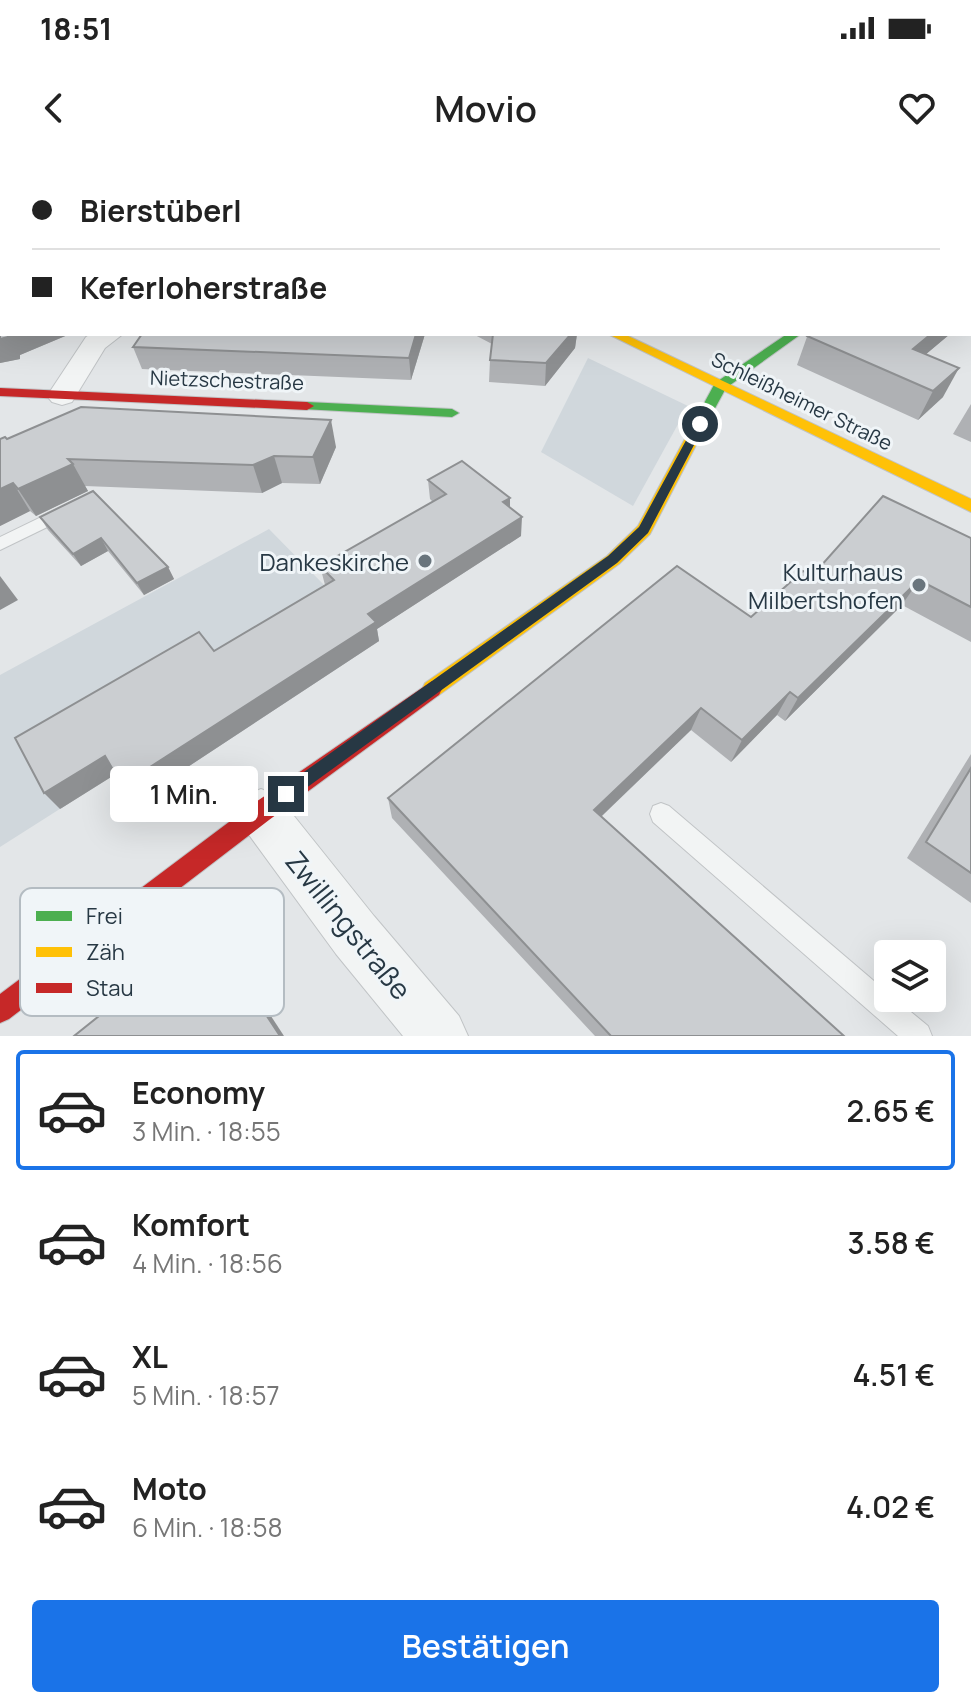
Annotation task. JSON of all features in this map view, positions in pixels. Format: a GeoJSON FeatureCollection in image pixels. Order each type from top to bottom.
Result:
{"type":"FeatureCollection","features":[{"type":"Feature","properties":{"kind":"street"},"geometry":{"type":"LineString","coordinates":[[62,396],[95,343],[107,336]]}},
{"type":"Feature","properties":{"kind":"street","name":"Schleißheimer Straße"},"geometry":{"type":"LineString","coordinates":[[618,336],[971,506]]}},
{"type":"Feature","properties":{"kind":"street"},"geometry":{"type":"LineString","coordinates":[[161,888],[261,812],[613,560],[644,530],[720,386],[792,336]]}},
{"type":"Feature","properties":{"kind":"street","name":"Nietzschestraße"},"geometry":{"type":"LineString","coordinates":[[0,392],[452,413]]}},
{"type":"Feature","properties":{"kind":"street","name":"Zwillingstraße"},"geometry":{"type":"LineString","coordinates":[[261,812],[355,935],[439,1036]]}},
{"type":"Feature","properties":{"kind":"street"},"geometry":{"type":"LineString","coordinates":[[0,1010],[20,995]]}},
{"type":"Feature","properties":{"kind":"lane"},"geometry":{"type":"LineString","coordinates":[[0,544],[85,501]]}},
{"type":"Feature","properties":{"kind":"lane"},"geometry":{"type":"LineString","coordinates":[[661,814],[918,1036]]}},
{"type":"Feature","properties":{"kind":"shaded area"},"geometry":{"type":"Polygon","coordinates":[[[588,358],[688,406],[633,506],[541,452],[588,358]]]}},
{"type":"Feature","properties":{"kind":"shaded area"},"geometry":{"type":"Polygon","coordinates":[[[269,529],[379,641],[136,801],[118,772],[0,847],[0,675],[269,529]]]}},
{"type":"Feature","properties":{"kind":"building"},"geometry":{"type":"Polygon","coordinates":[[[141,336],[415,336],[409,358],[133,347],[141,336]]]}},
{"type":"Feature","properties":{"kind":"building"},"geometry":{"type":"Polygon","coordinates":[[[493,336],[569,336],[546,363],[490,360],[493,336]]]}},
{"type":"Feature","properties":{"kind":"building"},"geometry":{"type":"Polygon","coordinates":[[[807,336],[929,336],[913,349],[959,368],[933,391],[807,336]]]}},
{"type":"Feature","properties":{"kind":"building"},"geometry":{"type":"Polygon","coordinates":[[[81,407],[331,420],[313,457],[274,456],[253,465],[68,459],[73,464],[18,489],[13,483],[0,489],[0,439],[7,439],[81,407]]]}},
{"type":"Feature","properties":{"kind":"building"},"geometry":{"type":"Polygon","coordinates":[[[462,461],[510,498],[503,502],[522,517],[368,614],[376,622],[122,785],[105,756],[44,793],[15,738],[199,632],[214,651],[334,580],[320,566],[446,494],[428,480],[462,461]]]}},
{"type":"Feature","properties":{"kind":"building"},"geometry":{"type":"Polygon","coordinates":[[[93,491],[168,567],[137,583],[101,538],[73,554],[40,517],[93,491]]]}},
{"type":"Feature","properties":{"kind":"building"},"geometry":{"type":"Polygon","coordinates":[[[883,496],[971,538],[971,607],[919,580],[798,698],[790,692],[742,740],[701,708],[594,810],[844,1036],[611,1036],[388,798],[677,566],[751,617],[803,571],[812,576],[883,496]]]}},
{"type":"Feature","properties":{"kind":"building"},"geometry":{"type":"Polygon","coordinates":[[[971,768],[971,873],[926,842],[971,768]]]}},
{"type":"Feature","properties":{"kind":"building"},"geometry":{"type":"Polygon","coordinates":[[[99,1016],[267,1016],[280,1036],[74,1036],[99,1016]]]}},
{"type":"Feature","properties":{"kind":"traffic: fast"},"geometry":{"type":"LineString","coordinates":[[702,420],[720,386],[792,336]]}},
{"type":"Feature","properties":{"kind":"traffic: fast"},"geometry":{"type":"LineString","coordinates":[[307,406],[452,413]]}},
{"type":"Feature","properties":{"kind":"traffic: slow"},"geometry":{"type":"LineString","coordinates":[[618,336],[971,506]]}},
{"type":"Feature","properties":{"kind":"traffic: slow"},"geometry":{"type":"LineString","coordinates":[[432,689],[613,560],[644,530],[702,420]]}},
{"type":"Feature","properties":{"kind":"traffic: jam"},"geometry":{"type":"LineString","coordinates":[[0,392],[307,406]]}},
{"type":"Feature","properties":{"kind":"traffic: jam"},"geometry":{"type":"LineString","coordinates":[[161,888],[432,689]]}},
{"type":"Feature","properties":{"kind":"traffic: jam"},"geometry":{"type":"LineString","coordinates":[[0,1010],[20,995]]}},
{"type":"Feature","properties":{"kind":"place","name":"Dankeskirche"},"geometry":{"type":"Point","coordinates":[425,561]}},
{"type":"Feature","properties":{"kind":"place","name":"Kulturhaus Milbertshofen"},"geometry":{"type":"Point","coordinates":[919,585]}},
{"type":"Feature","properties":{"kind":"route"},"geometry":{"type":"LineString","coordinates":[[286,794],[613,560],[644,530],[700,424]]}}]}
